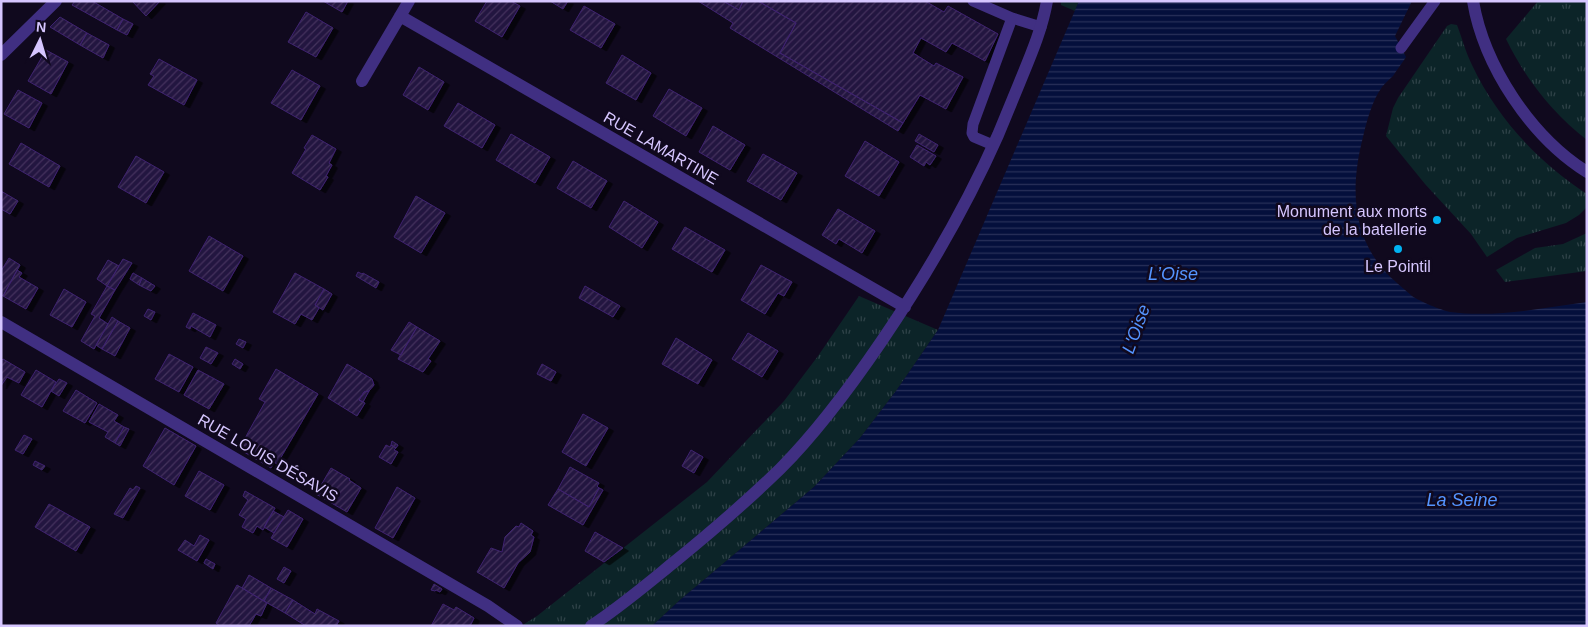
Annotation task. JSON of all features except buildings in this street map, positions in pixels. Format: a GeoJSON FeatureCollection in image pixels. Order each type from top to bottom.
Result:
{"type":"FeatureCollection","features":[{"type":"Feature","properties":{"kind":"street"},"geometry":{"type":"LineString","coordinates":[[1,55],[56,1]]}},
{"type":"Feature","properties":{"kind":"street"},"geometry":{"type":"LineString","coordinates":[[362,81],[409,1]]}},
{"type":"Feature","properties":{"kind":"street"},"geometry":{"type":"LineString","coordinates":[[591,626],[642,588],[711,532],[781,468],[818,427],[859,375],[905,307],[970,195],[1030,58],[1041,27],[1047,1]]}},
{"type":"Feature","properties":{"kind":"street"},"geometry":{"type":"LineString","coordinates":[[1472,1],[1482,36],[1501,78],[1532,125],[1572,163],[1587,172]]}},
{"type":"Feature","properties":{"kind":"street","name":"RUE LAMARTINE"},"geometry":{"type":"LineString","coordinates":[[400,16],[905,307]]}},
{"type":"Feature","properties":{"kind":"street","name":"RUE LOUIS DÉSAVIS"},"geometry":{"type":"LineString","coordinates":[[1,322],[488,606],[517,626]]}},
{"type":"Feature","properties":{"kind":"lane"},"geometry":{"type":"LineString","coordinates":[[973,1],[1012,18],[1041,27]]}},
{"type":"Feature","properties":{"kind":"lane"},"geometry":{"type":"LineString","coordinates":[[1401,48],[1435,1]]}},
{"type":"Feature","properties":{"kind":"lane"},"geometry":{"type":"LineString","coordinates":[[993,145],[974,137],[972,133],[973,124],[1012,18]]}},
{"type":"Feature","properties":{"kind":"green space"},"geometry":{"type":"Polygon","coordinates":[[[1061,1],[1079,1],[1075,11],[1061,5],[1061,1]]]}},
{"type":"Feature","properties":{"kind":"green space"},"geometry":{"type":"Polygon","coordinates":[[[1538,1],[1587,1],[1587,140],[1574,130],[1540,94],[1506,39],[1538,1]]]}},
{"type":"Feature","properties":{"kind":"green space"},"geometry":{"type":"Polygon","coordinates":[[[1451,24],[1457,25],[1472,65],[1506,121],[1552,168],[1587,194],[1587,207],[1579,215],[1566,223],[1517,238],[1487,257],[1471,234],[1425,184],[1386,136],[1393,108],[1398,98],[1447,26],[1451,24]]]}},
{"type":"Feature","properties":{"kind":"green space"},"geometry":{"type":"Polygon","coordinates":[[[1587,233],[1587,271],[1505,282],[1496,270],[1535,248],[1563,244],[1587,233]]]}},
{"type":"Feature","properties":{"kind":"green space"},"geometry":{"type":"Polygon","coordinates":[[[859,296],[938,330],[896,391],[860,438],[814,487],[652,626],[521,626],[537,616],[707,482],[784,401],[818,356],[859,296]]]}},
{"type":"Feature","properties":{"kind":"water","name":"L’Oise"},"geometry":{"type":"Polygon","coordinates":[[[1079,1],[1412,1],[1395,36],[1406,57],[1375,98],[1366,124],[1359,157],[1356,197],[1358,216],[1363,234],[1371,252],[1382,268],[1397,283],[1415,298],[1446,311],[1467,314],[1502,313],[1587,302],[1587,626],[652,626],[814,487],[860,438],[896,391],[938,330],[1079,1]]]}},
{"type":"Feature","properties":{"kind":"place","name":"Monument aux morts de la batellerie"},"geometry":{"type":"Point","coordinates":[1437,220]}},
{"type":"Feature","properties":{"kind":"place","name":"Le Pointil"},"geometry":{"type":"Point","coordinates":[1398,249]}},
{"type":"Feature","properties":{"kind":"water label","name":"L'Oise"},"geometry":{"type":"Point","coordinates":[1136,329]}},
{"type":"Feature","properties":{"kind":"water label","name":"La Seine"},"geometry":{"type":"Point","coordinates":[1462,500]}}]}
